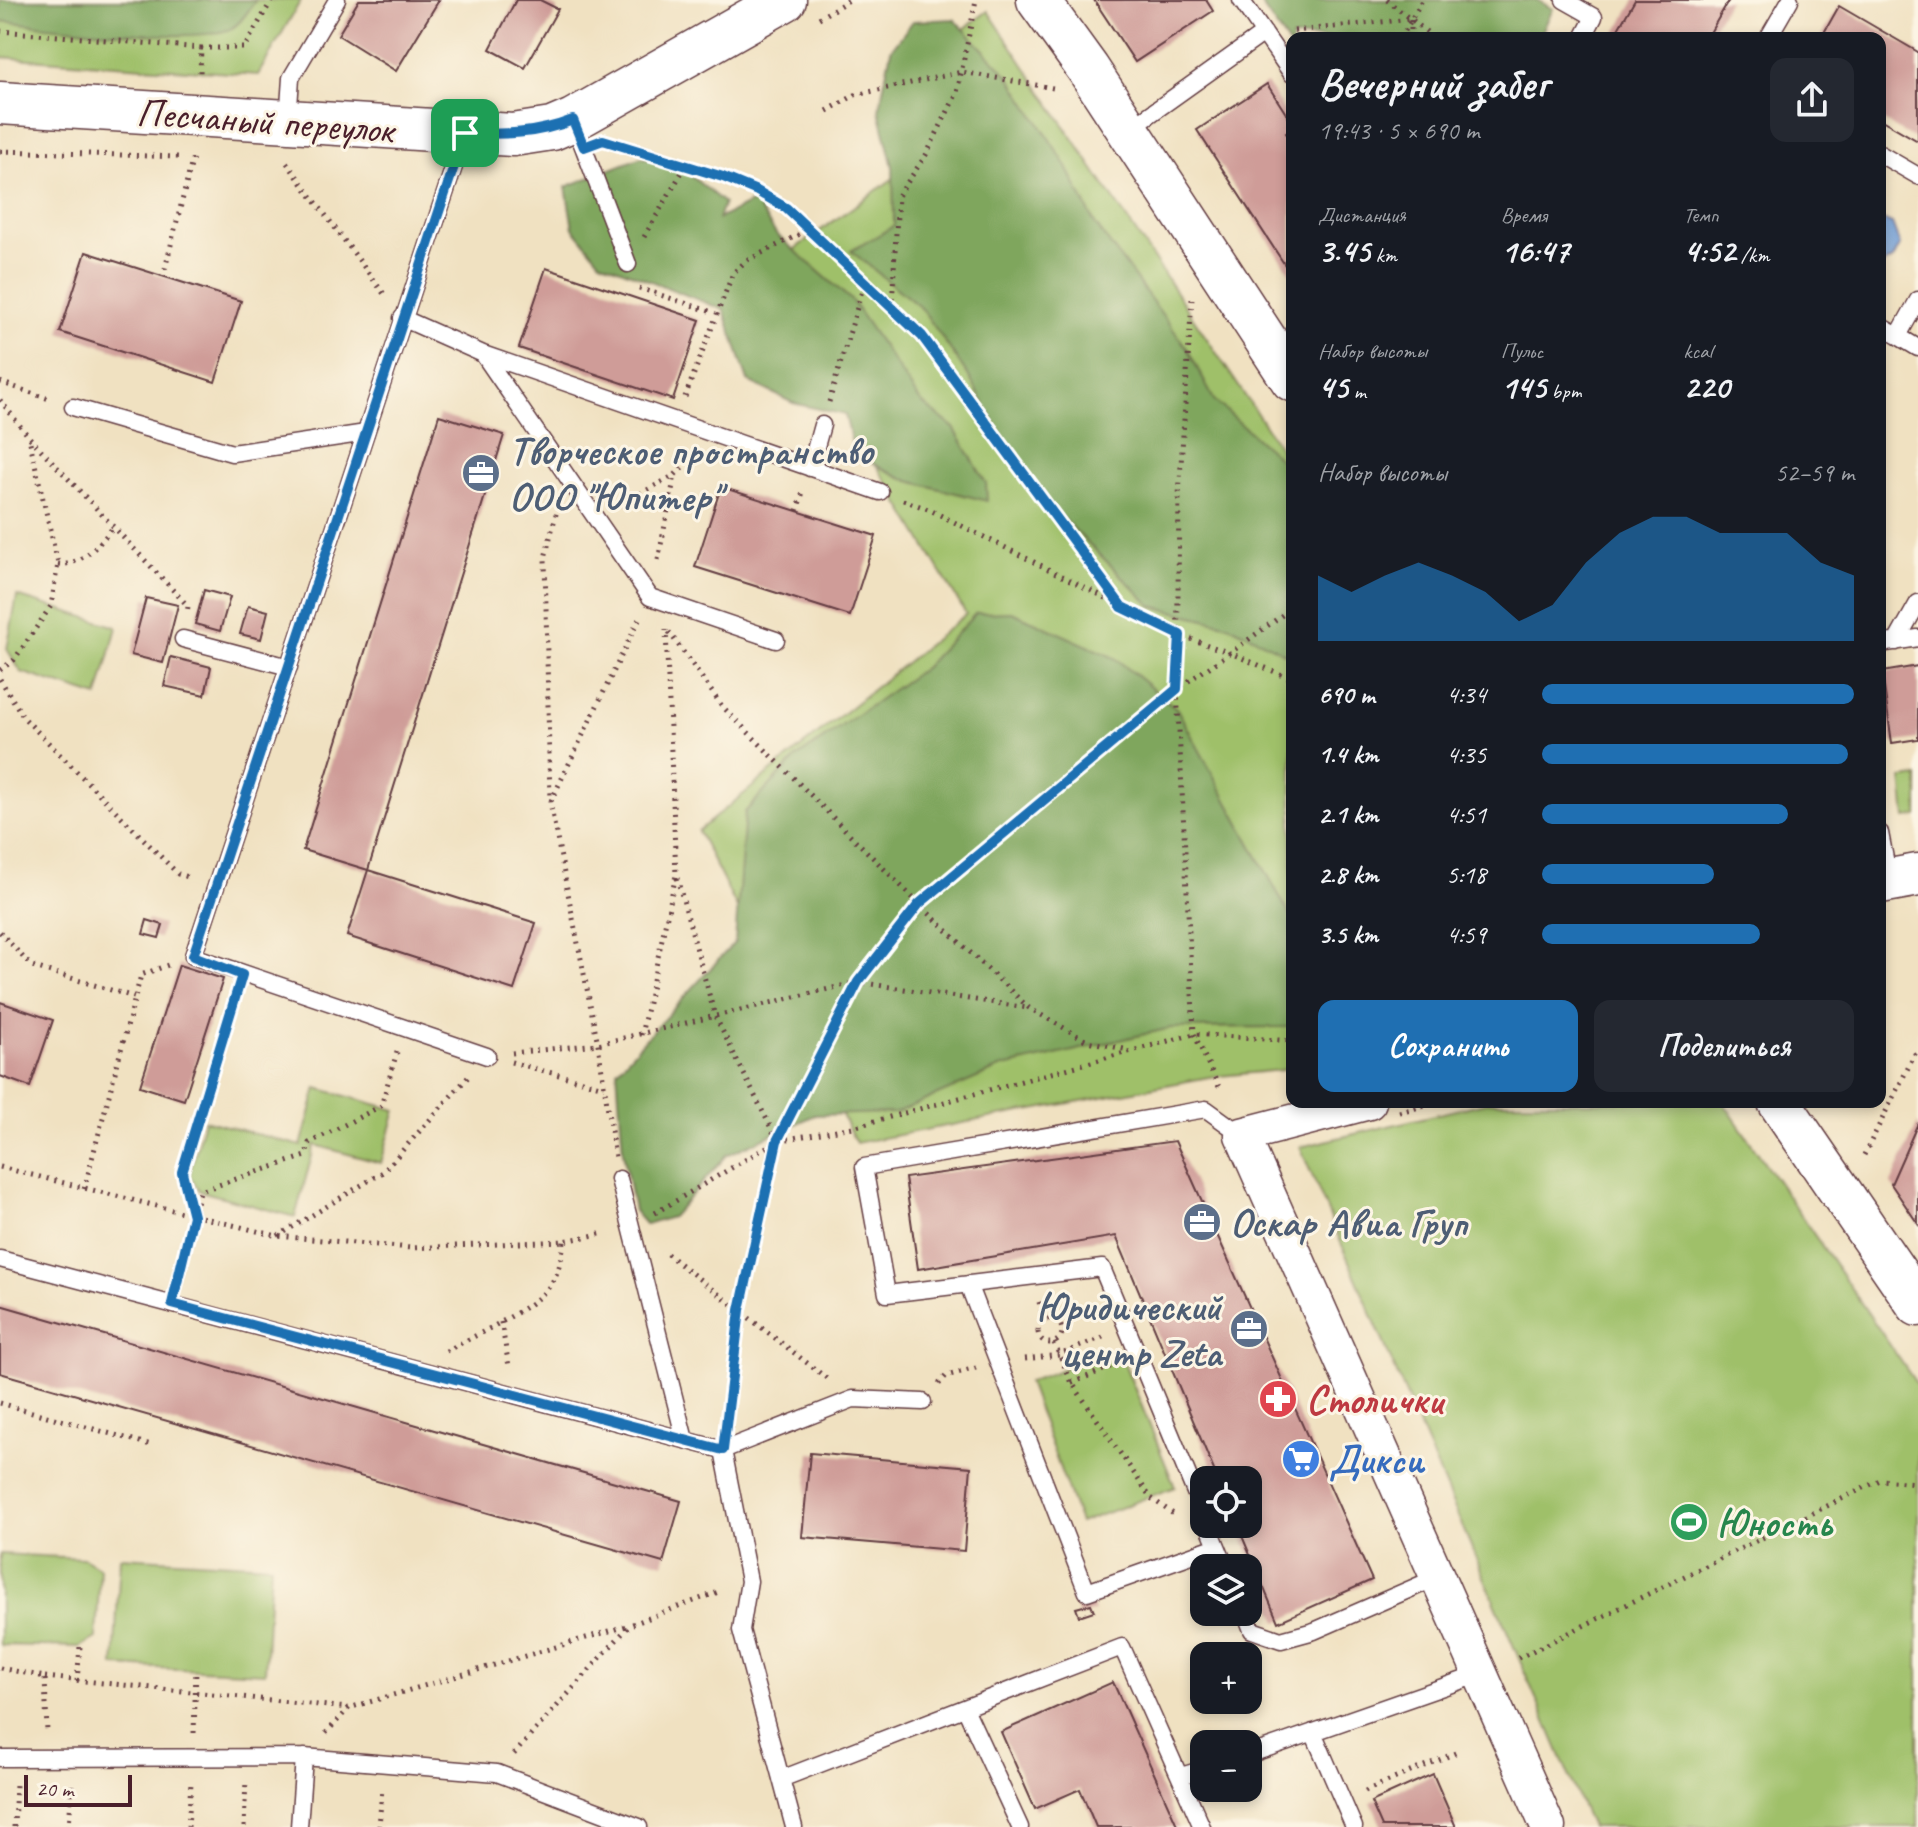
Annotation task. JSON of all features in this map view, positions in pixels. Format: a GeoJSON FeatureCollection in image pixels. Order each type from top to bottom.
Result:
{"type":"FeatureCollection","features":[{"type":"Feature","properties":{"kind":"street","name":"Песчаный переулок"},"geometry":{"type":"LineString","coordinates":[[0,103],[465,133],[513,135],[552,129],[579,134],[785,0]]}},
{"type":"Feature","properties":{"kind":"street"},"geometry":{"type":"LineString","coordinates":[[1038,0],[1128,130],[1286,371]]}},
{"type":"Feature","properties":{"kind":"street"},"geometry":{"type":"LineString","coordinates":[[1346,1108],[1242,1135],[1548,1827]]}},
{"type":"Feature","properties":{"kind":"street"},"geometry":{"type":"LineString","coordinates":[[1783,1108],[1918,1305]]}},
{"type":"Feature","properties":{"kind":"lane"},"geometry":{"type":"LineString","coordinates":[[288,121],[291,78],[337,0]]}},
{"type":"Feature","properties":{"kind":"lane"},"geometry":{"type":"LineString","coordinates":[[1241,0],[1286,65]]}},
{"type":"Feature","properties":{"kind":"lane"},"geometry":{"type":"LineString","coordinates":[[1565,0],[1594,17],[1586,32]]}},
{"type":"Feature","properties":{"kind":"lane"},"geometry":{"type":"LineString","coordinates":[[1771,32],[1790,0]]}},
{"type":"Feature","properties":{"kind":"lane"},"geometry":{"type":"LineString","coordinates":[[1128,130],[1264,33]]}},
{"type":"Feature","properties":{"kind":"lane"},"geometry":{"type":"LineString","coordinates":[[465,133],[193,956],[487,1056]]}},
{"type":"Feature","properties":{"kind":"lane"},"geometry":{"type":"LineString","coordinates":[[579,134],[628,264]]}},
{"type":"Feature","properties":{"kind":"lane"},"geometry":{"type":"LineString","coordinates":[[1886,157],[1918,176]]}},
{"type":"Feature","properties":{"kind":"lane"},"geometry":{"type":"LineString","coordinates":[[1898,336],[1918,300]]}},
{"type":"Feature","properties":{"kind":"lane"},"geometry":{"type":"LineString","coordinates":[[402,318],[483,354],[880,492]]}},
{"type":"Feature","properties":{"kind":"lane"},"geometry":{"type":"LineString","coordinates":[[1886,329],[1918,348]]}},
{"type":"Feature","properties":{"kind":"lane"},"geometry":{"type":"LineString","coordinates":[[483,354],[650,597],[776,640]]}},
{"type":"Feature","properties":{"kind":"lane"},"geometry":{"type":"LineString","coordinates":[[73,407],[232,453],[366,433]]}},
{"type":"Feature","properties":{"kind":"lane"},"geometry":{"type":"LineString","coordinates":[[810,468],[822,425]]}},
{"type":"Feature","properties":{"kind":"lane"},"geometry":{"type":"LineString","coordinates":[[1888,643],[1918,603]]}},
{"type":"Feature","properties":{"kind":"lane"},"geometry":{"type":"LineString","coordinates":[[1888,643],[1918,638]]}},
{"type":"Feature","properties":{"kind":"lane"},"geometry":{"type":"LineString","coordinates":[[183,639],[289,667]]}},
{"type":"Feature","properties":{"kind":"lane"},"geometry":{"type":"LineString","coordinates":[[1190,1481],[1102,1268],[887,1294],[864,1167],[1206,1109],[1242,1135]]}},
{"type":"Feature","properties":{"kind":"lane"},"geometry":{"type":"LineString","coordinates":[[619,1179],[685,1440]]}},
{"type":"Feature","properties":{"kind":"lane"},"geometry":{"type":"LineString","coordinates":[[3,1258],[723,1450],[853,1399],[923,1402]]}},
{"type":"Feature","properties":{"kind":"lane"},"geometry":{"type":"LineString","coordinates":[[968,1284],[1087,1592],[1217,1546]]}},
{"type":"Feature","properties":{"kind":"lane"},"geometry":{"type":"LineString","coordinates":[[723,1450],[749,1581],[741,1630],[794,1827]]}},
{"type":"Feature","properties":{"kind":"lane"},"geometry":{"type":"LineString","coordinates":[[1214,1538],[1220,1554]]}},
{"type":"Feature","properties":{"kind":"lane"},"geometry":{"type":"LineString","coordinates":[[1250,1626],[1252,1630],[1281,1640],[1314,1631],[1438,1577]]}},
{"type":"Feature","properties":{"kind":"lane"},"geometry":{"type":"LineString","coordinates":[[781,1779],[1122,1647],[1202,1827]]}},
{"type":"Feature","properties":{"kind":"lane"},"geometry":{"type":"LineString","coordinates":[[1262,1750],[1480,1674]]}},
{"type":"Feature","properties":{"kind":"lane"},"geometry":{"type":"LineString","coordinates":[[965,1708],[1020,1827]]}},
{"type":"Feature","properties":{"kind":"lane"},"geometry":{"type":"LineString","coordinates":[[1313,1732],[1354,1827]]}},
{"type":"Feature","properties":{"kind":"lane"},"geometry":{"type":"LineString","coordinates":[[9,1758],[304,1757],[497,1773],[639,1827]]}},
{"type":"Feature","properties":{"kind":"lane"},"geometry":{"type":"LineString","coordinates":[[299,1827],[304,1757]]}},
{"type":"Feature","properties":{"kind":"lane"},"geometry":{"type":"LineString","coordinates":[[1181,1776],[1190,1773]]}},
{"type":"Feature","properties":{"kind":"path"},"geometry":{"type":"LineString","coordinates":[[0,31],[201,48],[244,48],[272,0]]}},
{"type":"Feature","properties":{"kind":"path"},"geometry":{"type":"LineString","coordinates":[[892,308],[898,196],[948,114],[962,72],[976,0]]}},
{"type":"Feature","properties":{"kind":"path"},"geometry":{"type":"LineString","coordinates":[[1387,0],[1427,32]]}},
{"type":"Feature","properties":{"kind":"path"},"geometry":{"type":"LineString","coordinates":[[1404,32],[1422,0]]}},
{"type":"Feature","properties":{"kind":"path"},"geometry":{"type":"LineString","coordinates":[[1264,33],[1411,19]]}},
{"type":"Feature","properties":{"kind":"path"},"geometry":{"type":"LineString","coordinates":[[1411,19],[1411,32]]}},
{"type":"Feature","properties":{"kind":"path"},"geometry":{"type":"LineString","coordinates":[[200,73],[201,48]]}},
{"type":"Feature","properties":{"kind":"path"},"geometry":{"type":"LineString","coordinates":[[827,111],[855,95],[962,72],[1055,89]]}},
{"type":"Feature","properties":{"kind":"path"},"geometry":{"type":"LineString","coordinates":[[579,134],[757,191],[786,208],[922,336],[1122,607]]}},
{"type":"Feature","properties":{"kind":"path"},"geometry":{"type":"LineString","coordinates":[[163,277],[193,157]]}},
{"type":"Feature","properties":{"kind":"path"},"geometry":{"type":"LineString","coordinates":[[287,163],[402,318]]}},
{"type":"Feature","properties":{"kind":"path"},"geometry":{"type":"LineString","coordinates":[[628,264],[685,167]]}},
{"type":"Feature","properties":{"kind":"path"},"geometry":{"type":"LineString","coordinates":[[676,421],[715,313],[733,273],[746,261],[808,230]]}},
{"type":"Feature","properties":{"kind":"path"},"geometry":{"type":"LineString","coordinates":[[822,425],[864,284]]}},
{"type":"Feature","properties":{"kind":"path"},"geometry":{"type":"LineString","coordinates":[[636,287],[715,313]]}},
{"type":"Feature","properties":{"kind":"path"},"geometry":{"type":"LineString","coordinates":[[1192,289],[1179,495],[1180,635],[1177,689],[1194,1034],[1242,1135]]}},
{"type":"Feature","properties":{"kind":"path"},"geometry":{"type":"LineString","coordinates":[[0,382],[73,407]]}},
{"type":"Feature","properties":{"kind":"path"},"geometry":{"type":"LineString","coordinates":[[0,400],[29,437],[188,606],[183,639]]}},
{"type":"Feature","properties":{"kind":"path"},"geometry":{"type":"LineString","coordinates":[[595,517],[675,475],[714,436]]}},
{"type":"Feature","properties":{"kind":"path"},"geometry":{"type":"LineString","coordinates":[[0,670],[14,660],[51,606],[58,564],[29,437]]}},
{"type":"Feature","properties":{"kind":"path"},"geometry":{"type":"LineString","coordinates":[[566,474],[545,558],[550,803],[598,1044],[619,1179]]}},
{"type":"Feature","properties":{"kind":"path"},"geometry":{"type":"LineString","coordinates":[[550,803],[650,597],[675,475]]}},
{"type":"Feature","properties":{"kind":"path"},"geometry":{"type":"LineString","coordinates":[[880,492],[928,509],[1180,635],[1286,676]]}},
{"type":"Feature","properties":{"kind":"path"},"geometry":{"type":"LineString","coordinates":[[58,564],[67,565],[99,546],[113,527]]}},
{"type":"Feature","properties":{"kind":"path"},"geometry":{"type":"LineString","coordinates":[[650,597],[666,628],[722,706],[919,904],[1029,1008],[1087,1041],[1126,1050]]}},
{"type":"Feature","properties":{"kind":"path"},"geometry":{"type":"LineString","coordinates":[[723,1450],[740,1310],[777,1141],[858,982],[919,904],[1177,689],[1286,612]]}},
{"type":"Feature","properties":{"kind":"path"},"geometry":{"type":"LineString","coordinates":[[666,628],[676,875],[715,1016],[777,1141]]}},
{"type":"Feature","properties":{"kind":"path"},"geometry":{"type":"LineString","coordinates":[[0,679],[24,718],[178,874],[217,884]]}},
{"type":"Feature","properties":{"kind":"path"},"geometry":{"type":"LineString","coordinates":[[641,1035],[676,875]]}},
{"type":"Feature","properties":{"kind":"path"},"geometry":{"type":"LineString","coordinates":[[0,932],[31,966],[134,997]]}},
{"type":"Feature","properties":{"kind":"path"},"geometry":{"type":"LineString","coordinates":[[84,1189],[141,975],[193,956]]}},
{"type":"Feature","properties":{"kind":"path"},"geometry":{"type":"LineString","coordinates":[[193,1216],[182,1172],[242,975]]}},
{"type":"Feature","properties":{"kind":"path"},"geometry":{"type":"LineString","coordinates":[[277,1236],[383,1172],[487,1056],[598,1044],[858,982],[1029,1008]]}},
{"type":"Feature","properties":{"kind":"path"},"geometry":{"type":"LineString","coordinates":[[172,1304],[200,1191],[306,1156],[309,1143],[381,1106],[404,1028]]}},
{"type":"Feature","properties":{"kind":"path"},"geometry":{"type":"LineString","coordinates":[[0,1167],[277,1236],[411,1248],[564,1241],[631,1227],[777,1141],[853,1127],[1126,1050],[1194,1034],[1286,1041]]}},
{"type":"Feature","properties":{"kind":"path"},"geometry":{"type":"LineString","coordinates":[[1860,1163],[1918,1048]]}},
{"type":"Feature","properties":{"kind":"path"},"geometry":{"type":"LineString","coordinates":[[487,1056],[604,1087]]}},
{"type":"Feature","properties":{"kind":"path"},"geometry":{"type":"LineString","coordinates":[[631,1227],[853,1399]]}},
{"type":"Feature","properties":{"kind":"path"},"geometry":{"type":"LineString","coordinates":[[413,1368],[501,1322],[547,1290],[561,1266],[564,1241]]}},
{"type":"Feature","properties":{"kind":"path"},"geometry":{"type":"LineString","coordinates":[[1047,1319],[1061,1326],[1062,1334],[1054,1343],[1042,1341],[1038,1334],[1040,1322],[1047,1319]]}},
{"type":"Feature","properties":{"kind":"path"},"geometry":{"type":"LineString","coordinates":[[501,1322],[514,1395]]}},
{"type":"Feature","properties":{"kind":"path"},"geometry":{"type":"LineString","coordinates":[[997,1362],[1059,1355],[1126,1328]]}},
{"type":"Feature","properties":{"kind":"path"},"geometry":{"type":"LineString","coordinates":[[1054,1343],[1072,1383],[1151,1498]]}},
{"type":"Feature","properties":{"kind":"path"},"geometry":{"type":"LineString","coordinates":[[1072,1383],[1124,1361]]}},
{"type":"Feature","properties":{"kind":"path"},"geometry":{"type":"LineString","coordinates":[[0,1403],[151,1445]]}},
{"type":"Feature","properties":{"kind":"path"},"geometry":{"type":"LineString","coordinates":[[1518,1658],[1880,1480],[1918,1483]]}},
{"type":"Feature","properties":{"kind":"path"},"geometry":{"type":"LineString","coordinates":[[0,1668],[77,1681],[349,1708],[630,1625],[749,1581]]}},
{"type":"Feature","properties":{"kind":"path"},"geometry":{"type":"LineString","coordinates":[[497,1773],[630,1625]]}},
{"type":"Feature","properties":{"kind":"path"},"geometry":{"type":"LineString","coordinates":[[77,1681],[80,1647]]}},
{"type":"Feature","properties":{"kind":"path"},"geometry":{"type":"LineString","coordinates":[[188,1827],[196,1670]]}},
{"type":"Feature","properties":{"kind":"path"},"geometry":{"type":"LineString","coordinates":[[45,1677],[48,1758]]}},
{"type":"Feature","properties":{"kind":"path"},"geometry":{"type":"LineString","coordinates":[[304,1757],[349,1708]]}},
{"type":"Feature","properties":{"kind":"path"},"geometry":{"type":"LineString","coordinates":[[1342,1800],[1460,1751]]}},
{"type":"Feature","properties":{"kind":"path"},"geometry":{"type":"LineString","coordinates":[[244,1827],[247,1757]]}},
{"type":"Feature","properties":{"kind":"path"},"geometry":{"type":"LineString","coordinates":[[9,1758],[14,1827]]}},
{"type":"Feature","properties":{"kind":"path"},"geometry":{"type":"LineString","coordinates":[[69,1827],[73,1758]]}},
{"type":"Feature","properties":{"kind":"path"},"geometry":{"type":"LineString","coordinates":[[379,1827],[384,1763]]}},
{"type":"Feature","properties":{"kind":"green space"},"geometry":{"type":"Polygon","coordinates":[[[0,0],[301,0],[258,75],[0,57],[0,0]]]}},
{"type":"Feature","properties":{"kind":"green space"},"geometry":{"type":"Polygon","coordinates":[[[0,0],[256,0],[232,28],[215,33],[156,35],[0,21],[0,0]]]}},
{"type":"Feature","properties":{"kind":"green space"},"geometry":{"type":"Polygon","coordinates":[[[1258,0],[1537,0],[1553,9],[1542,32],[1286,32],[1286,41],[1258,0]]]}},
{"type":"Feature","properties":{"kind":"green space"},"geometry":{"type":"Polygon","coordinates":[[[988,11],[1286,457],[1286,1070],[1209,1077],[856,1143],[698,831],[966,614],[761,273],[916,162],[898,78],[988,11]]]}},
{"type":"Feature","properties":{"kind":"green space"},"geometry":{"type":"Polygon","coordinates":[[[954,19],[1009,76],[1066,165],[1095,224],[1187,348],[1214,400],[1286,465],[1286,654],[1229,625],[1152,606],[1030,486],[968,375],[922,309],[851,251],[894,226],[893,167],[879,110],[891,50],[913,21],[954,19]]]}},
{"type":"Feature","properties":{"kind":"green space"},"geometry":{"type":"Polygon","coordinates":[[[641,157],[679,166],[724,203],[718,219],[754,201],[776,234],[851,300],[921,402],[954,428],[986,483],[987,501],[909,481],[855,455],[845,415],[793,403],[748,381],[724,310],[600,261],[573,228],[566,187],[641,157]]]}},
{"type":"Feature","properties":{"kind":"green space"},"geometry":{"type":"Polygon","coordinates":[[[17,596],[117,627],[98,697],[21,672],[7,649],[17,596]]]}},
{"type":"Feature","properties":{"kind":"green space"},"geometry":{"type":"Polygon","coordinates":[[[1012,612],[1115,658],[1177,709],[1286,908],[1286,1027],[1171,1028],[1000,1068],[896,1113],[815,1115],[727,1155],[672,1217],[646,1225],[634,1211],[623,1152],[617,1070],[735,942],[745,812],[796,758],[924,668],[976,613],[1012,612]]]}},
{"type":"Feature","properties":{"kind":"green space"},"geometry":{"type":"Polygon","coordinates":[[[1918,777],[1918,816],[1906,818],[1902,779],[1918,777]]]}},
{"type":"Feature","properties":{"kind":"green space"},"geometry":{"type":"Polygon","coordinates":[[[317,1088],[396,1110],[381,1163],[315,1145],[295,1217],[200,1191],[189,1176],[204,1120],[301,1146],[317,1088]]]}},
{"type":"Feature","properties":{"kind":"green space","name":"Юность"},"geometry":{"type":"Polygon","coordinates":[[[1464,1108],[1727,1108],[1918,1386],[1918,1827],[1591,1827],[1300,1147],[1464,1108]]]}},
{"type":"Feature","properties":{"kind":"green space"},"geometry":{"type":"Polygon","coordinates":[[[1118,1348],[1175,1487],[1080,1523],[1028,1382],[1118,1348]]]}},
{"type":"Feature","properties":{"kind":"green space"},"geometry":{"type":"Polygon","coordinates":[[[0,1554],[83,1558],[100,1568],[96,1638],[80,1647],[0,1645],[0,1554]]]}},
{"type":"Feature","properties":{"kind":"green space"},"geometry":{"type":"Polygon","coordinates":[[[120,1557],[271,1565],[265,1673],[114,1666],[120,1557]]]}},
{"type":"Feature","properties":{"kind":"water"},"geometry":{"type":"Polygon","coordinates":[[[1886,222],[1892,224],[1900,245],[1893,259],[1886,263],[1886,222]]]}},
{"type":"Feature","properties":{"kind":"building"},"geometry":{"type":"Polygon","coordinates":[[[359,0],[439,0],[396,71],[338,35],[359,0]]]}},
{"type":"Feature","properties":{"kind":"building"},"geometry":{"type":"Polygon","coordinates":[[[516,0],[540,0],[558,9],[525,68],[490,49],[516,0]]]}},
{"type":"Feature","properties":{"kind":"building"},"geometry":{"type":"Polygon","coordinates":[[[1094,0],[1206,0],[1213,11],[1135,62],[1094,0]]]}},
{"type":"Feature","properties":{"kind":"building"},"geometry":{"type":"Polygon","coordinates":[[[1635,0],[1729,0],[1710,32],[1616,32],[1635,0]]]}},
{"type":"Feature","properties":{"kind":"building"},"geometry":{"type":"Polygon","coordinates":[[[1839,6],[1884,32],[1824,32],[1839,6]]]}},
{"type":"Feature","properties":{"kind":"building"},"geometry":{"type":"Polygon","coordinates":[[[1886,33],[1918,52],[1918,141],[1886,122],[1886,33]]]}},
{"type":"Feature","properties":{"kind":"building"},"geometry":{"type":"Polygon","coordinates":[[[1267,84],[1286,114],[1286,267],[1197,130],[1267,84]]]}},
{"type":"Feature","properties":{"kind":"building"},"geometry":{"type":"Polygon","coordinates":[[[86,252],[241,301],[215,382],[60,332],[86,252]]]}},
{"type":"Feature","properties":{"kind":"building"},"geometry":{"type":"Polygon","coordinates":[[[546,268],[700,320],[673,400],[519,348],[546,268]]]}},
{"type":"Feature","properties":{"kind":"building"},"geometry":{"type":"Polygon","coordinates":[[[439,415],[504,435],[368,870],[303,850],[439,415]]]}},
{"type":"Feature","properties":{"kind":"building"},"geometry":{"type":"Polygon","coordinates":[[[721,487],[876,536],[850,616],[695,567],[721,487]]]}},
{"type":"Feature","properties":{"kind":"building"},"geometry":{"type":"Polygon","coordinates":[[[204,590],[230,597],[220,631],[195,624],[204,590]]]}},
{"type":"Feature","properties":{"kind":"building"},"geometry":{"type":"Polygon","coordinates":[[[146,598],[178,605],[163,663],[131,655],[146,598]]]}},
{"type":"Feature","properties":{"kind":"building"},"geometry":{"type":"Polygon","coordinates":[[[248,606],[268,611],[261,639],[240,634],[248,606]]]}},
{"type":"Feature","properties":{"kind":"building"},"geometry":{"type":"Polygon","coordinates":[[[171,657],[211,667],[205,695],[164,686],[171,657]]]}},
{"type":"Feature","properties":{"kind":"building"},"geometry":{"type":"Polygon","coordinates":[[[1918,666],[1918,739],[1892,743],[1886,700],[1886,671],[1918,666]]]}},
{"type":"Feature","properties":{"kind":"building"},"geometry":{"type":"Polygon","coordinates":[[[368,870],[536,923],[514,990],[347,936],[368,870]]]}},
{"type":"Feature","properties":{"kind":"building"},"geometry":{"type":"Polygon","coordinates":[[[147,920],[163,925],[159,938],[143,934],[147,920]]]}},
{"type":"Feature","properties":{"kind":"building"},"geometry":{"type":"Polygon","coordinates":[[[179,965],[223,979],[184,1100],[140,1086],[179,965]]]}},
{"type":"Feature","properties":{"kind":"building"},"geometry":{"type":"Polygon","coordinates":[[[0,1002],[53,1020],[30,1087],[0,1076],[0,1002]]]}},
{"type":"Feature","properties":{"kind":"building"},"geometry":{"type":"Polygon","coordinates":[[[1918,1123],[1918,1224],[1891,1184],[1918,1123]]]}},
{"type":"Feature","properties":{"kind":"building"},"geometry":{"type":"Polygon","coordinates":[[[1175,1141],[1372,1580],[1278,1622],[1262,1584],[1262,1554],[1250,1554],[1243,1538],[1262,1538],[1262,1466],[1212,1466],[1116,1236],[918,1269],[905,1178],[1175,1141]]]}},
{"type":"Feature","properties":{"kind":"building"},"geometry":{"type":"Polygon","coordinates":[[[0,1305],[681,1501],[663,1563],[0,1373],[0,1305]]]}},
{"type":"Feature","properties":{"kind":"building"},"geometry":{"type":"Polygon","coordinates":[[[810,1453],[971,1467],[964,1551],[802,1537],[810,1453]]]}},
{"type":"Feature","properties":{"kind":"building"},"geometry":{"type":"Polygon","coordinates":[[[1091,1604],[1094,1611],[1079,1616],[1076,1608],[1091,1604]]]}},
{"type":"Feature","properties":{"kind":"building"},"geometry":{"type":"Polygon","coordinates":[[[1113,1682],[1178,1827],[1096,1827],[1080,1789],[1035,1809],[1001,1732],[1113,1682]]]}},
{"type":"Feature","properties":{"kind":"building"},"geometry":{"type":"Polygon","coordinates":[[[1433,1774],[1456,1827],[1382,1827],[1371,1802],[1433,1774]]]}},
{"type":"Feature","properties":{"kind":"place","name":"Творческое пространство ООО \"Юпитер\""},"geometry":{"type":"Point","coordinates":[481,473]}},
{"type":"Feature","properties":{"kind":"place","name":"Оскар Авиа Груп"},"geometry":{"type":"Point","coordinates":[1202,1222]}},
{"type":"Feature","properties":{"kind":"place","name":"Юридический центр Zeta"},"geometry":{"type":"Point","coordinates":[1249,1329]}},
{"type":"Feature","properties":{"kind":"place","name":"Столички"},"geometry":{"type":"Point","coordinates":[1278,1399]}},
{"type":"Feature","properties":{"kind":"place","name":"Дикси"},"geometry":{"type":"Point","coordinates":[1301,1459]}},
{"type":"Feature","properties":{"kind":"place","name":"Юность"},"geometry":{"type":"Point","coordinates":[1689,1522]}},
{"type":"Feature","properties":{"kind":"route"},"geometry":{"type":"LineString","coordinates":[[573,120],[584,147],[603,140],[723,177],[757,191],[786,208],[922,336],[1122,607],[1180,635],[1177,689],[919,904],[858,982],[777,1141],[740,1310],[723,1450],[172,1304],[193,1216],[182,1172],[242,975],[193,956],[465,133],[513,135],[552,129],[573,120]]}}]}
